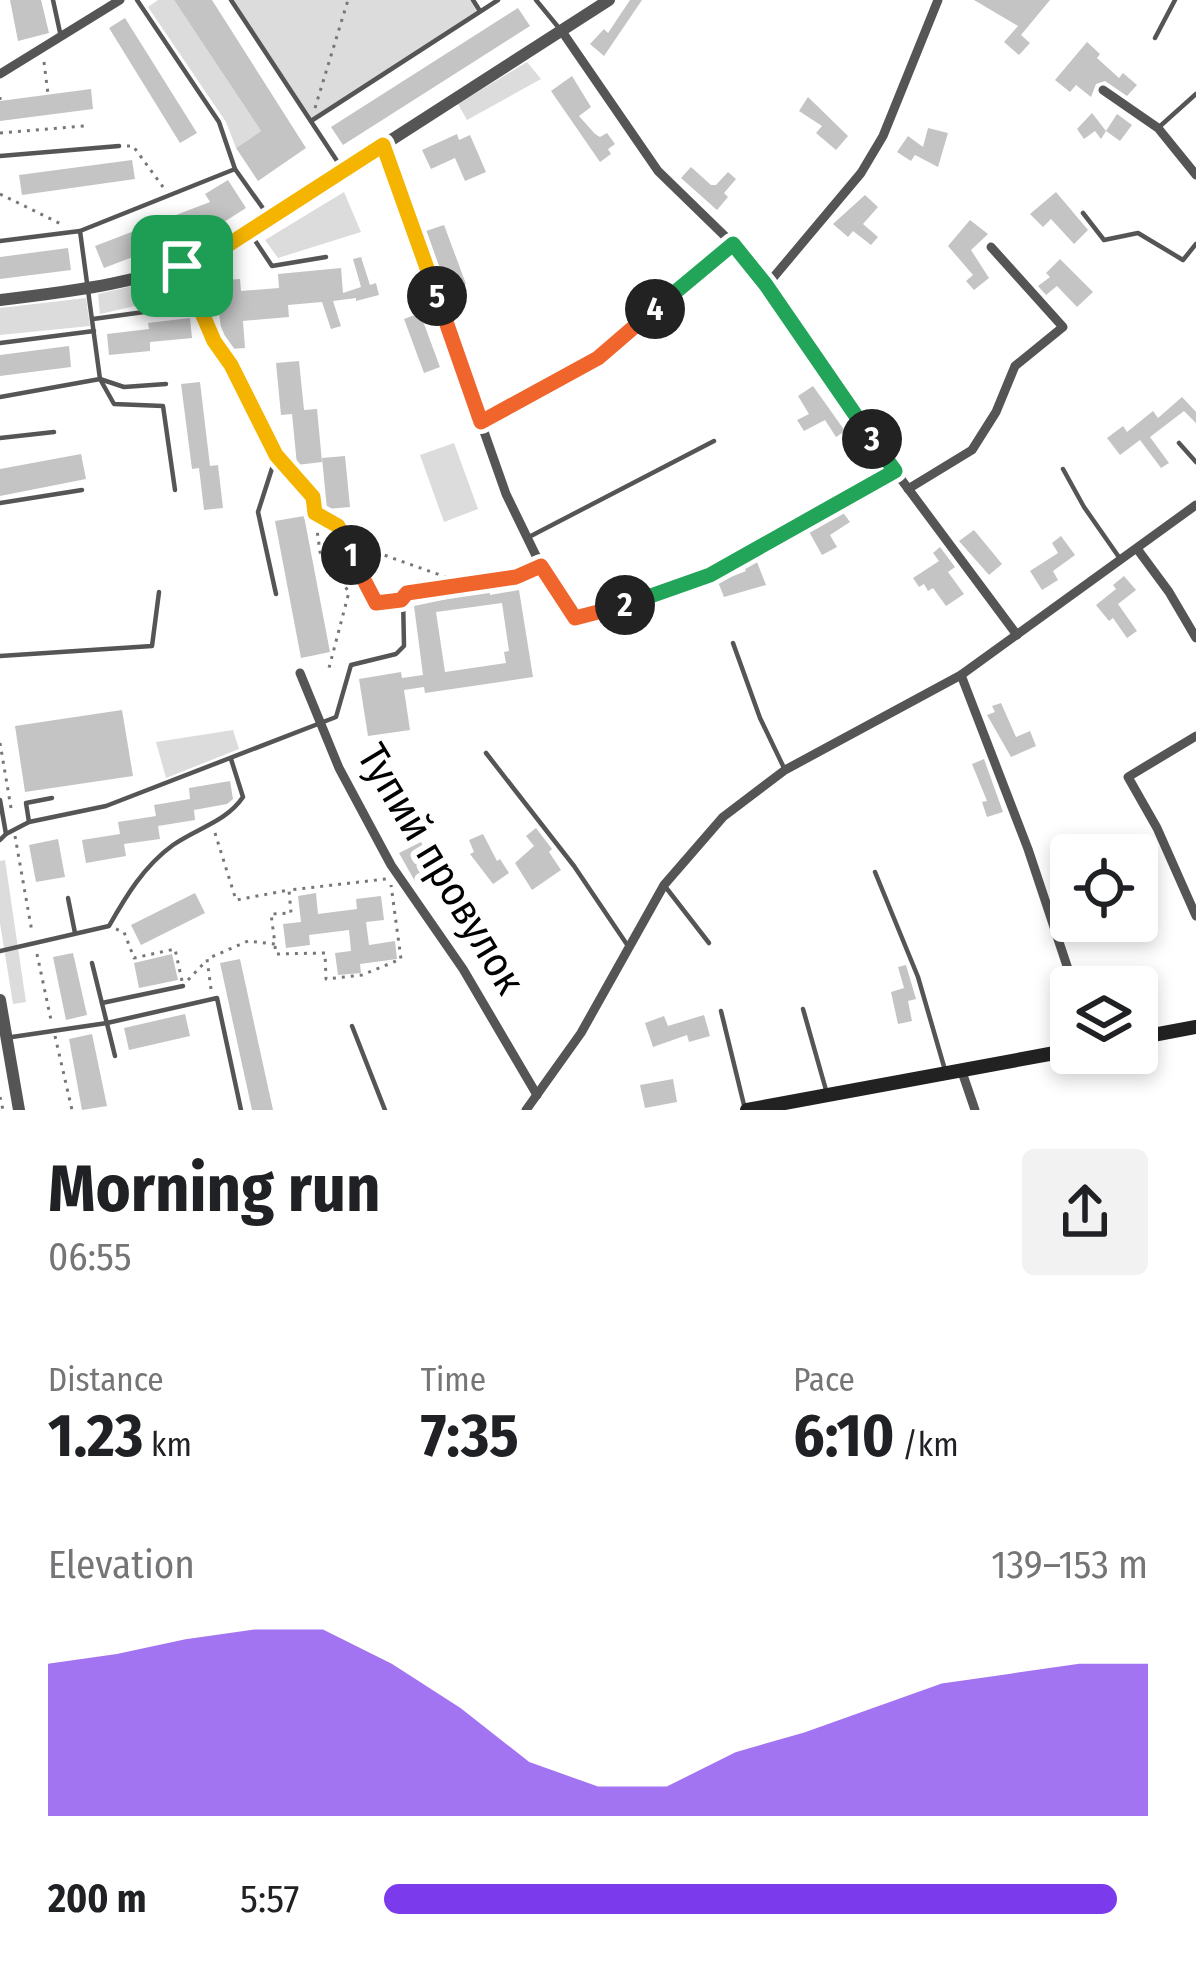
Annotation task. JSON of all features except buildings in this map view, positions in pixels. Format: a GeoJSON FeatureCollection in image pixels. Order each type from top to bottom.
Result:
{"type":"FeatureCollection","features":[{"type":"Feature","properties":{"kind":"main road"},"geometry":{"type":"LineString","coordinates":[[1158,1034],[1196,1027]]}},
{"type":"Feature","properties":{"kind":"main road"},"geometry":{"type":"LineString","coordinates":[[746,1110],[1050,1055]]}},
{"type":"Feature","properties":{"kind":"street"},"geometry":{"type":"LineString","coordinates":[[0,74],[120,0]]}},
{"type":"Feature","properties":{"kind":"street"},"geometry":{"type":"LineString","coordinates":[[0,300],[88,289],[182,266],[220,250],[609,0]]}},
{"type":"Feature","properties":{"kind":"street"},"geometry":{"type":"LineString","coordinates":[[766,285],[860,173],[883,136],[938,0]]}},
{"type":"Feature","properties":{"kind":"street"},"geometry":{"type":"LineString","coordinates":[[561,30],[658,171],[733,244],[766,285],[1017,635]]}},
{"type":"Feature","properties":{"kind":"street"},"geometry":{"type":"LineString","coordinates":[[1103,90],[1157,128],[1196,176]]}},
{"type":"Feature","properties":{"kind":"street"},"geometry":{"type":"LineString","coordinates":[[383,145],[506,494],[541,566],[575,618]]}},
{"type":"Feature","properties":{"kind":"street"},"geometry":{"type":"LineString","coordinates":[[481,422],[598,358],[733,244]]}},
{"type":"Feature","properties":{"kind":"street"},"geometry":{"type":"LineString","coordinates":[[908,489],[972,450],[996,412],[1015,366],[1063,327],[991,248]]}},
{"type":"Feature","properties":{"kind":"street"},"geometry":{"type":"LineString","coordinates":[[182,266],[214,341],[276,455],[313,497]]}},
{"type":"Feature","properties":{"kind":"street"},"geometry":{"type":"LineString","coordinates":[[526,1110],[581,1034],[664,885],[723,817],[785,770],[961,675],[1196,505]]}},
{"type":"Feature","properties":{"kind":"street"},"geometry":{"type":"LineString","coordinates":[[1138,550],[1196,638]]}},
{"type":"Feature","properties":{"kind":"street","name":"Тупий провулок"},"geometry":{"type":"LineString","coordinates":[[301,673],[320,724],[391,865],[463,969],[537,1095]]}},
{"type":"Feature","properties":{"kind":"street"},"geometry":{"type":"LineString","coordinates":[[961,675],[1067,966]]}},
{"type":"Feature","properties":{"kind":"street"},"geometry":{"type":"LineString","coordinates":[[1196,736],[1128,777],[1157,828],[1196,916]]}},
{"type":"Feature","properties":{"kind":"street"},"geometry":{"type":"LineString","coordinates":[[0,1000],[19,1110]]}},
{"type":"Feature","properties":{"kind":"street"},"geometry":{"type":"LineString","coordinates":[[953,1071],[976,1110]]}},
{"type":"Feature","properties":{"kind":"lane"},"geometry":{"type":"LineString","coordinates":[[53,0],[61,37]]}},
{"type":"Feature","properties":{"kind":"lane"},"geometry":{"type":"LineString","coordinates":[[136,0],[219,122],[235,169],[269,218]]}},
{"type":"Feature","properties":{"kind":"lane"},"geometry":{"type":"LineString","coordinates":[[231,0],[344,170]]}},
{"type":"Feature","properties":{"kind":"lane"},"geometry":{"type":"LineString","coordinates":[[472,0],[480,11]]}},
{"type":"Feature","properties":{"kind":"lane"},"geometry":{"type":"LineString","coordinates":[[311,121],[498,0]]}},
{"type":"Feature","properties":{"kind":"lane"},"geometry":{"type":"LineString","coordinates":[[536,0],[561,30]]}},
{"type":"Feature","properties":{"kind":"lane"},"geometry":{"type":"LineString","coordinates":[[1155,38],[1175,0]]}},
{"type":"Feature","properties":{"kind":"lane"},"geometry":{"type":"LineString","coordinates":[[1157,128],[1196,94]]}},
{"type":"Feature","properties":{"kind":"lane"},"geometry":{"type":"LineString","coordinates":[[0,156],[119,146]]}},
{"type":"Feature","properties":{"kind":"lane"},"geometry":{"type":"LineString","coordinates":[[0,242],[80,231],[235,169]]}},
{"type":"Feature","properties":{"kind":"lane"},"geometry":{"type":"LineString","coordinates":[[1083,212],[1104,240],[1138,233],[1183,260],[1196,244]]}},
{"type":"Feature","properties":{"kind":"lane"},"geometry":{"type":"LineString","coordinates":[[80,231],[100,379],[115,404],[163,406],[175,490]]}},
{"type":"Feature","properties":{"kind":"lane"},"geometry":{"type":"LineString","coordinates":[[248,231],[272,266],[326,257]]}},
{"type":"Feature","properties":{"kind":"lane"},"geometry":{"type":"LineString","coordinates":[[92,320],[201,304]]}},
{"type":"Feature","properties":{"kind":"lane"},"geometry":{"type":"LineString","coordinates":[[0,343],[94,331]]}},
{"type":"Feature","properties":{"kind":"lane"},"geometry":{"type":"LineString","coordinates":[[0,397],[100,379],[124,387],[166,384]]}},
{"type":"Feature","properties":{"kind":"lane"},"geometry":{"type":"LineString","coordinates":[[0,437],[54,432]]}},
{"type":"Feature","properties":{"kind":"lane"},"geometry":{"type":"LineString","coordinates":[[527,538],[713,441]]}},
{"type":"Feature","properties":{"kind":"lane"},"geometry":{"type":"LineString","coordinates":[[1179,443],[1196,463]]}},
{"type":"Feature","properties":{"kind":"lane"},"geometry":{"type":"LineString","coordinates":[[276,455],[258,512],[276,594]]}},
{"type":"Feature","properties":{"kind":"lane"},"geometry":{"type":"LineString","coordinates":[[1063,469],[1122,562]]}},
{"type":"Feature","properties":{"kind":"lane"},"geometry":{"type":"LineString","coordinates":[[575,618],[710,575],[895,471]]}},
{"type":"Feature","properties":{"kind":"lane"},"geometry":{"type":"LineString","coordinates":[[0,503],[82,490]]}},
{"type":"Feature","properties":{"kind":"lane"},"geometry":{"type":"LineString","coordinates":[[0,840],[28,821],[106,806],[320,724],[338,712],[351,665],[396,654],[404,646],[401,600],[407,593],[479,583]]}},
{"type":"Feature","properties":{"kind":"lane"},"geometry":{"type":"LineString","coordinates":[[0,656],[152,646],[159,592]]}},
{"type":"Feature","properties":{"kind":"lane"},"geometry":{"type":"LineString","coordinates":[[733,643],[785,770]]}},
{"type":"Feature","properties":{"kind":"lane"},"geometry":{"type":"LineString","coordinates":[[486,754],[574,866],[628,946]]}},
{"type":"Feature","properties":{"kind":"lane"},"geometry":{"type":"LineString","coordinates":[[0,951],[109,926],[133,884],[173,845],[233,812],[243,797],[231,758]]}},
{"type":"Feature","properties":{"kind":"lane"},"geometry":{"type":"LineString","coordinates":[[28,821],[26,803],[52,798]]}},
{"type":"Feature","properties":{"kind":"lane"},"geometry":{"type":"LineString","coordinates":[[0,800],[6,833]]}},
{"type":"Feature","properties":{"kind":"lane"},"geometry":{"type":"LineString","coordinates":[[875,872],[953,1071]]}},
{"type":"Feature","properties":{"kind":"lane"},"geometry":{"type":"LineString","coordinates":[[664,885],[709,943]]}},
{"type":"Feature","properties":{"kind":"lane"},"geometry":{"type":"LineString","coordinates":[[68,898],[74,932]]}},
{"type":"Feature","properties":{"kind":"lane"},"geometry":{"type":"LineString","coordinates":[[92,963],[115,1056]]}},
{"type":"Feature","properties":{"kind":"lane"},"geometry":{"type":"LineString","coordinates":[[102,1003],[183,986]]}},
{"type":"Feature","properties":{"kind":"lane"},"geometry":{"type":"LineString","coordinates":[[6,1038],[107,1023],[217,998],[242,1110]]}},
{"type":"Feature","properties":{"kind":"lane"},"geometry":{"type":"LineString","coordinates":[[803,1009],[827,1095]]}},
{"type":"Feature","properties":{"kind":"lane"},"geometry":{"type":"LineString","coordinates":[[721,1011],[746,1110]]}},
{"type":"Feature","properties":{"kind":"lane"},"geometry":{"type":"LineString","coordinates":[[352,1026],[385,1110]]}},
{"type":"Feature","properties":{"kind":"path"},"geometry":{"type":"LineString","coordinates":[[311,121],[348,0]]}},
{"type":"Feature","properties":{"kind":"path"},"geometry":{"type":"LineString","coordinates":[[42,48],[48,94]]}},
{"type":"Feature","properties":{"kind":"path"},"geometry":{"type":"LineString","coordinates":[[0,133],[84,126]]}},
{"type":"Feature","properties":{"kind":"path"},"geometry":{"type":"LineString","coordinates":[[119,146],[133,146],[170,196]]}},
{"type":"Feature","properties":{"kind":"path"},"geometry":{"type":"LineString","coordinates":[[0,194],[42,218],[80,231]]}},
{"type":"Feature","properties":{"kind":"path"},"geometry":{"type":"LineString","coordinates":[[313,497],[320,552],[350,592],[329,668]]}},
{"type":"Feature","properties":{"kind":"path"},"geometry":{"type":"LineString","coordinates":[[315,513],[370,550],[431,574],[479,583],[526,574],[541,566]]}},
{"type":"Feature","properties":{"kind":"path"},"geometry":{"type":"LineString","coordinates":[[338,526],[370,597],[376,603],[401,600]]}},
{"type":"Feature","properties":{"kind":"path"},"geometry":{"type":"LineString","coordinates":[[0,743],[34,944],[71,1110]]}},
{"type":"Feature","properties":{"kind":"path"},"geometry":{"type":"LineString","coordinates":[[215,833],[236,900],[290,890],[392,878],[401,958],[362,975],[326,979],[325,953],[276,954],[272,914],[291,913],[290,890]]}},
{"type":"Feature","properties":{"kind":"path"},"geometry":{"type":"LineString","coordinates":[[109,926],[124,932],[134,958],[175,950],[183,986]]}},
{"type":"Feature","properties":{"kind":"path"},"geometry":{"type":"LineString","coordinates":[[183,986],[207,959],[248,941],[275,944]]}},
{"type":"Feature","properties":{"kind":"path"},"geometry":{"type":"LineString","coordinates":[[207,959],[212,998]]}},
{"type":"Feature","properties":{"kind":"path"},"geometry":{"type":"LineString","coordinates":[[0,1096],[3,1110]]}},
{"type":"Feature","properties":{"kind":"shaded area"},"geometry":{"type":"Polygon","coordinates":[[[158,0],[174,0],[261,131],[236,148],[226,122],[148,7],[158,0]]]}},
{"type":"Feature","properties":{"kind":"shaded area"},"geometry":{"type":"Polygon","coordinates":[[[231,0],[473,0],[480,11],[311,121],[231,0]]]}},
{"type":"Feature","properties":{"kind":"shaded area"},"geometry":{"type":"Polygon","coordinates":[[[527,62],[541,79],[467,120],[458,104],[527,62]]]}},
{"type":"Feature","properties":{"kind":"shaded area"},"geometry":{"type":"Polygon","coordinates":[[[344,192],[361,232],[278,258],[265,240],[344,192]]]}},
{"type":"Feature","properties":{"kind":"shaded area"},"geometry":{"type":"Polygon","coordinates":[[[180,275],[188,294],[100,314],[98,294],[180,275]]]}},
{"type":"Feature","properties":{"kind":"shaded area"},"geometry":{"type":"Polygon","coordinates":[[[86,298],[90,326],[0,335],[0,308],[86,298]]]}},
{"type":"Feature","properties":{"kind":"shaded area"},"geometry":{"type":"Polygon","coordinates":[[[454,443],[478,509],[444,522],[420,455],[454,443]]]}},
{"type":"Feature","properties":{"kind":"shaded area"},"geometry":{"type":"Polygon","coordinates":[[[233,730],[239,749],[166,778],[156,742],[233,730]]]}},
{"type":"Feature","properties":{"kind":"shaded area"},"geometry":{"type":"Polygon","coordinates":[[[5,860],[26,1002],[13,1004],[0,923],[0,861],[5,860]]]}},
{"type":"Feature","properties":{"kind":"route"},"geometry":{"type":"LineString","coordinates":[[383,145],[481,422],[598,358],[733,244],[895,471],[710,575],[575,618],[541,566],[516,577],[407,593],[401,600],[376,603],[338,526],[315,513],[313,497],[276,455],[214,341],[182,266],[220,250],[383,145]]}}]}
